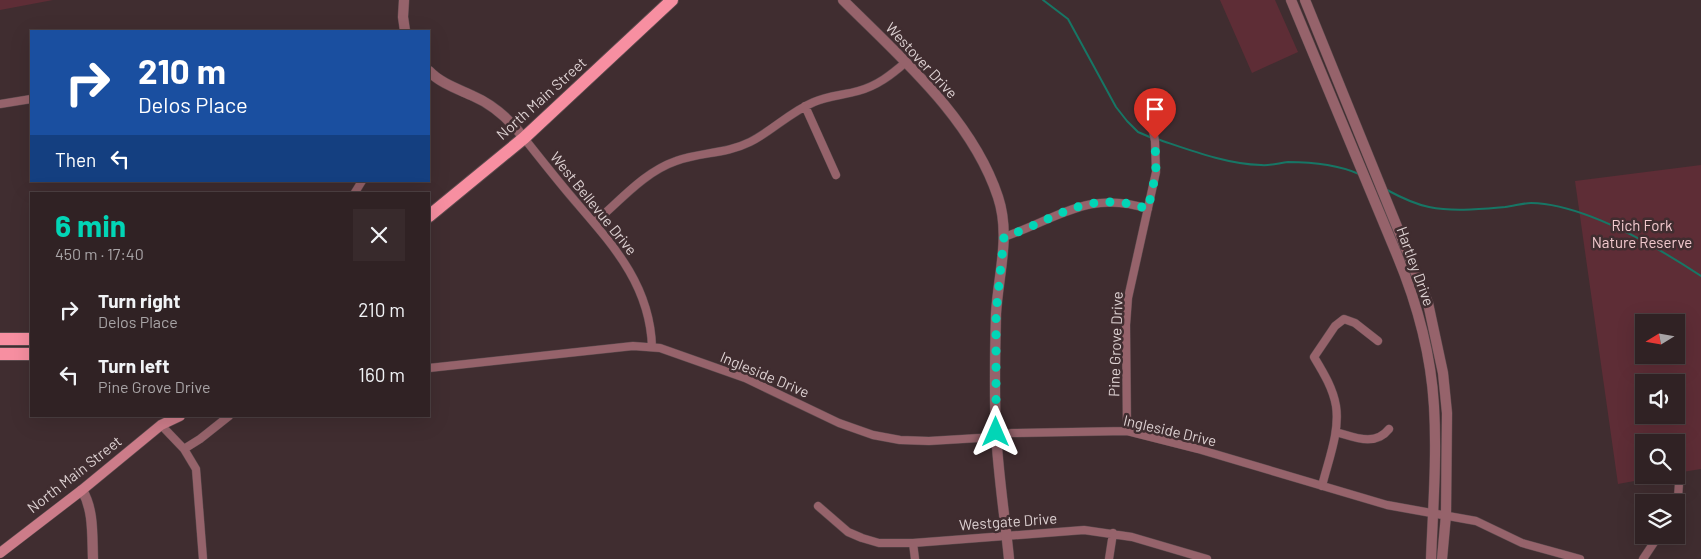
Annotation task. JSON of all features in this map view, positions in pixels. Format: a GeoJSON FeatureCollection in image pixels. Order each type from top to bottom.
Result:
{"type":"FeatureCollection","features":[{"type":"Feature","properties":{"kind":"main road","name":"North Main Street"},"geometry":{"type":"LineString","coordinates":[[430,215],[524,138],[672,0]]}},
{"type":"Feature","properties":{"kind":"main road"},"geometry":{"type":"LineString","coordinates":[[0,339],[30,340]]}},
{"type":"Feature","properties":{"kind":"main road"},"geometry":{"type":"LineString","coordinates":[[0,354],[30,354]]}},
{"type":"Feature","properties":{"kind":"main road","name":"North Main Street"},"geometry":{"type":"LineString","coordinates":[[0,553],[82,490],[166,421],[175,420],[179,417]]}},
{"type":"Feature","properties":{"kind":"street"},"geometry":{"type":"LineString","coordinates":[[404,0],[403,18],[405,30]]}},
{"type":"Feature","properties":{"kind":"street","name":"Westover Drive"},"geometry":{"type":"LineString","coordinates":[[842,0],[906,62],[945,106],[967,136],[982,161],[999,199],[1004,237],[996,313],[996,436],[1009,559]]}},
{"type":"Feature","properties":{"kind":"street","name":"Hartley Drive"},"geometry":{"type":"LineString","coordinates":[[1291,0],[1409,284],[1429,360],[1434,406],[1431,559]]}},
{"type":"Feature","properties":{"kind":"street","name":"Hartley Drive"},"geometry":{"type":"LineString","coordinates":[[1305,0],[1428,303],[1443,373],[1447,413],[1446,515],[1442,559]]}},
{"type":"Feature","properties":{"kind":"street"},"geometry":{"type":"LineString","coordinates":[[595,222],[650,175],[666,166],[687,157],[744,145],[805,106],[816,101],[860,91],[873,86],[890,77],[906,62]]}},
{"type":"Feature","properties":{"kind":"street"},"geometry":{"type":"LineString","coordinates":[[430,72],[452,86],[492,106],[524,138]]}},
{"type":"Feature","properties":{"kind":"street"},"geometry":{"type":"LineString","coordinates":[[0,104],[30,99]]}},
{"type":"Feature","properties":{"kind":"street"},"geometry":{"type":"LineString","coordinates":[[805,106],[836,175]]}},
{"type":"Feature","properties":{"kind":"street","name":"Pine Grove Drive"},"geometry":{"type":"LineString","coordinates":[[1127,430],[1126,325],[1128,298],[1148,209],[1156,162],[1155,141],[1149,111]]}},
{"type":"Feature","properties":{"kind":"street","name":"West Bellevue Drive"},"geometry":{"type":"LineString","coordinates":[[524,138],[595,222],[613,245],[632,275],[648,316],[652,347]]}},
{"type":"Feature","properties":{"kind":"street"},"geometry":{"type":"LineString","coordinates":[[1004,237],[1060,214],[1093,203],[1121,202],[1148,209]]}},
{"type":"Feature","properties":{"kind":"street"},"geometry":{"type":"LineString","coordinates":[[1322,486],[1336,432],[1336,405],[1330,385],[1314,357],[1334,326],[1344,319],[1355,323],[1378,341]]}},
{"type":"Feature","properties":{"kind":"street","name":"Ingleside Drive"},"geometry":{"type":"LineString","coordinates":[[430,368],[633,346],[660,348],[745,378],[839,423],[873,435],[900,440],[929,442],[1011,433],[1127,430],[1387,505],[1476,521],[1522,542],[1580,559]]}},
{"type":"Feature","properties":{"kind":"street"},"geometry":{"type":"LineString","coordinates":[[184,450],[228,417]]}},
{"type":"Feature","properties":{"kind":"street"},"geometry":{"type":"LineString","coordinates":[[166,421],[196,469],[203,559]]}},
{"type":"Feature","properties":{"kind":"street"},"geometry":{"type":"LineString","coordinates":[[1336,432],[1369,440],[1380,437],[1389,429]]}},
{"type":"Feature","properties":{"kind":"street"},"geometry":{"type":"LineString","coordinates":[[82,490],[90,511],[93,559]]}},
{"type":"Feature","properties":{"kind":"street","name":"Westgate Drive"},"geometry":{"type":"LineString","coordinates":[[818,506],[848,532],[880,543],[913,543],[1007,534],[1084,530],[1132,537],[1207,559]]}},
{"type":"Feature","properties":{"kind":"street"},"geometry":{"type":"LineString","coordinates":[[1109,559],[1112,533]]}},
{"type":"Feature","properties":{"kind":"street"},"geometry":{"type":"LineString","coordinates":[[913,543],[915,559]]}},
{"type":"Feature","properties":{"kind":"street"},"geometry":{"type":"LineString","coordinates":[[1643,559],[1653,544]]}},
{"type":"Feature","properties":{"kind":"street"},"geometry":{"type":"LineString","coordinates":[[1540,559],[1543,549]]}},
{"type":"Feature","properties":{"kind":"green space"},"geometry":{"type":"Polygon","coordinates":[[[0,0],[53,0],[0,10],[0,0]]]}},
{"type":"Feature","properties":{"kind":"green space"},"geometry":{"type":"Polygon","coordinates":[[[1220,0],[1275,0],[1298,52],[1252,73],[1220,0]]]}},
{"type":"Feature","properties":{"kind":"green space","name":"Rich Fork Nature Reserve"},"geometry":{"type":"Polygon","coordinates":[[[1701,165],[1701,469],[1685,472],[1685,434],[1635,434],[1635,481],[1618,484],[1575,181],[1701,165]]]}},
{"type":"Feature","properties":{"kind":"waterway"},"geometry":{"type":"LineString","coordinates":[[1043,0],[1068,19],[1116,107],[1127,121],[1138,132],[1152,138]]}},
{"type":"Feature","properties":{"kind":"waterway"},"geometry":{"type":"LineString","coordinates":[[1157,139],[1208,156],[1235,162],[1264,165],[1288,162],[1315,163],[1342,168],[1359,174]]}},
{"type":"Feature","properties":{"kind":"waterway"},"geometry":{"type":"LineString","coordinates":[[1387,190],[1423,206],[1438,209],[1477,209],[1531,203],[1552,205],[1574,211],[1642,240],[1701,276]]}},
{"type":"Feature","properties":{"kind":"route"},"geometry":{"type":"LineString","coordinates":[[996,432],[996,313],[1004,237],[1060,214],[1093,203],[1121,202],[1148,209],[1156,172],[1155,139]]}}]}
